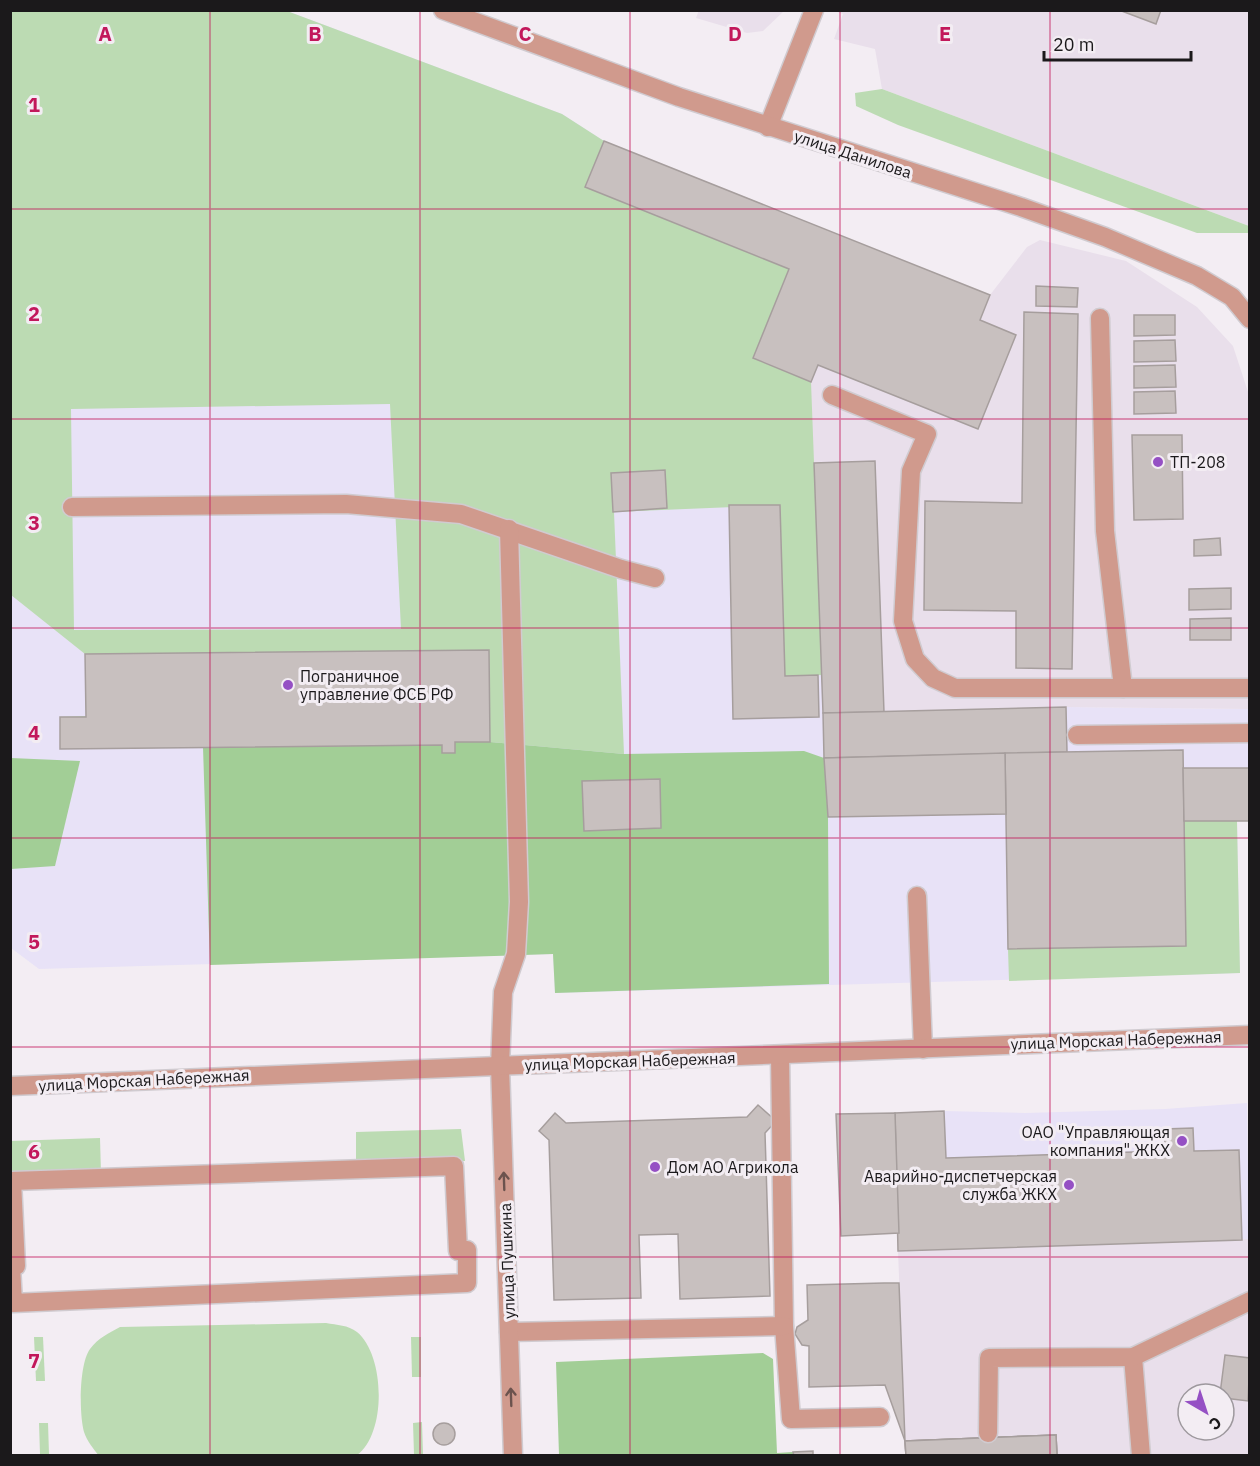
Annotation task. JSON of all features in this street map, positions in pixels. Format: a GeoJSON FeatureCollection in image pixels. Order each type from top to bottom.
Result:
{"type":"FeatureCollection","features":[{"type":"Feature","properties":{"kind":"street","name":"улица Данилова"},"geometry":{"type":"LineString","coordinates":[[443,10],[768,127],[1022,207],[1105,237],[1197,276],[1232,297],[1250,320]]}},
{"type":"Feature","properties":{"kind":"street"},"geometry":{"type":"LineString","coordinates":[[768,127],[814,10]]}},
{"type":"Feature","properties":{"kind":"street"},"geometry":{"type":"LineString","coordinates":[[1100,318],[1106,531],[1123,688]]}},
{"type":"Feature","properties":{"kind":"street"},"geometry":{"type":"LineString","coordinates":[[832,395],[927,434],[911,471],[903,621],[915,659],[933,678],[955,688],[1250,688]]}},
{"type":"Feature","properties":{"kind":"street"},"geometry":{"type":"LineString","coordinates":[[72,507],[346,504],[461,514],[509,528],[621,569],[655,578]]}},
{"type":"Feature","properties":{"kind":"street","name":"улица Пушкина"},"geometry":{"type":"LineString","coordinates":[[509,528],[519,902],[516,954],[503,992],[500,1066],[513,1455]]}},
{"type":"Feature","properties":{"kind":"street"},"geometry":{"type":"LineString","coordinates":[[1077,735],[1250,734]]}},
{"type":"Feature","properties":{"kind":"street"},"geometry":{"type":"LineString","coordinates":[[917,896],[923,1048]]}},
{"type":"Feature","properties":{"kind":"street","name":"улица Морская Набережная"},"geometry":{"type":"LineString","coordinates":[[10,1086],[1250,1035]]}},
{"type":"Feature","properties":{"kind":"street"},"geometry":{"type":"LineString","coordinates":[[780,1055],[784,1326],[791,1419],[880,1417]]}},
{"type":"Feature","properties":{"kind":"street"},"geometry":{"type":"LineString","coordinates":[[454,1166],[458,1251],[466,1250],[467,1283],[13,1303],[11,1266],[16,1266],[12,1180],[454,1166]]}},
{"type":"Feature","properties":{"kind":"street"},"geometry":{"type":"LineString","coordinates":[[988,1433],[989,1358],[1132,1358],[1250,1301]]}},
{"type":"Feature","properties":{"kind":"street"},"geometry":{"type":"LineString","coordinates":[[509,1332],[784,1326]]}},
{"type":"Feature","properties":{"kind":"street"},"geometry":{"type":"LineString","coordinates":[[1132,1358],[1141,1455]]}},
{"type":"Feature","properties":{"kind":"shaded area"},"geometry":{"type":"Polygon","coordinates":[[[699,10],[784,11],[763,31],[747,33],[696,18],[699,10]]]}},
{"type":"Feature","properties":{"kind":"shaded area"},"geometry":{"type":"Polygon","coordinates":[[[10,11],[287,11],[562,114],[604,141],[585,187],[789,269],[822,675],[828,817],[1066,707],[1249,709],[1249,821],[1237,821],[1240,973],[555,993],[553,954],[39,969],[11,948],[10,11]]]}},
{"type":"Feature","properties":{"kind":"shaded area"},"geometry":{"type":"Polygon","coordinates":[[[835,11],[1249,11],[1249,226],[882,89],[875,49],[834,39],[843,14],[835,11]]]}},
{"type":"Feature","properties":{"kind":"shaded area"},"geometry":{"type":"Polygon","coordinates":[[[604,141],[990,295],[1027,247],[1040,240],[1126,261],[1197,307],[1233,346],[1249,395],[1249,709],[1066,707],[1067,752],[1006,814],[828,817],[822,675],[753,358],[585,187],[604,141]]]}},
{"type":"Feature","properties":{"kind":"shaded area","name":"Аварийно-диспетчерская служба ЖКХ"},"geometry":{"type":"Polygon","coordinates":[[[1247,1103],[1249,1239],[898,1251],[895,1113],[944,1111],[1025,1113],[1165,1109],[1247,1103]]]}},
{"type":"Feature","properties":{"kind":"shaded area"},"geometry":{"type":"Polygon","coordinates":[[[1249,1239],[1249,1455],[906,1455],[898,1251],[1249,1239]]]}},
{"type":"Feature","properties":{"kind":"green space"},"geometry":{"type":"Polygon","coordinates":[[[10,11],[287,11],[562,114],[604,141],[585,187],[789,269],[753,358],[811,382],[822,675],[785,676],[780,505],[614,512],[624,754],[490,742],[455,742],[455,753],[442,753],[442,745],[60,749],[60,717],[86,716],[85,654],[11,595],[10,11]],[[390,404],[71,409],[74,630],[401,629],[390,404]]]}},
{"type":"Feature","properties":{"kind":"green space"},"geometry":{"type":"Polygon","coordinates":[[[882,89],[1249,226],[1249,233],[1197,233],[898,125],[856,106],[855,93],[882,89]]]}},
{"type":"Feature","properties":{"kind":"green space"},"geometry":{"type":"Polygon","coordinates":[[[455,742],[490,742],[624,754],[804,751],[824,758],[828,817],[829,984],[555,993],[553,954],[210,965],[203,747],[442,745],[442,753],[455,753],[455,742]]]}},
{"type":"Feature","properties":{"kind":"green space"},"geometry":{"type":"Polygon","coordinates":[[[11,758],[80,761],[55,866],[11,869],[11,758]]]}},
{"type":"Feature","properties":{"kind":"green space"},"geometry":{"type":"Polygon","coordinates":[[[1184,821],[1237,821],[1240,973],[1009,981],[1008,949],[1185,946],[1184,821]]]}},
{"type":"Feature","properties":{"kind":"green space"},"geometry":{"type":"Polygon","coordinates":[[[461,1129],[465,1161],[356,1165],[356,1132],[461,1129]]]}},
{"type":"Feature","properties":{"kind":"green space"},"geometry":{"type":"Polygon","coordinates":[[[100,1138],[101,1174],[11,1176],[10,1141],[100,1138]]]}},
{"type":"Feature","properties":{"kind":"green space"},"geometry":{"type":"Polygon","coordinates":[[[326,1323],[357,1332],[366,1343],[373,1358],[377,1375],[379,1394],[374,1430],[367,1444],[357,1455],[99,1456],[85,1435],[81,1402],[86,1356],[104,1336],[120,1327],[326,1323]]]}},
{"type":"Feature","properties":{"kind":"green space"},"geometry":{"type":"Polygon","coordinates":[[[34,1337],[43,1337],[45,1381],[36,1381],[34,1337]]]}},
{"type":"Feature","properties":{"kind":"green space"},"geometry":{"type":"Polygon","coordinates":[[[411,1337],[421,1337],[421,1377],[412,1377],[411,1337]]]}},
{"type":"Feature","properties":{"kind":"green space"},"geometry":{"type":"Polygon","coordinates":[[[763,1353],[773,1359],[777,1453],[793,1452],[794,1455],[559,1455],[556,1362],[763,1353]]]}},
{"type":"Feature","properties":{"kind":"green space"},"geometry":{"type":"Polygon","coordinates":[[[422,1422],[423,1455],[414,1455],[413,1423],[422,1422]]]}},
{"type":"Feature","properties":{"kind":"green space"},"geometry":{"type":"Polygon","coordinates":[[[39,1423],[48,1423],[49,1455],[40,1455],[39,1423]]]}},
{"type":"Feature","properties":{"kind":"building"},"geometry":{"type":"Polygon","coordinates":[[[1119,10],[1161,10],[1156,24],[1119,10]]]}},
{"type":"Feature","properties":{"kind":"building"},"geometry":{"type":"Polygon","coordinates":[[[604,141],[990,295],[980,320],[1016,335],[978,429],[818,365],[811,382],[753,358],[789,269],[585,187],[604,141]]]}},
{"type":"Feature","properties":{"kind":"building"},"geometry":{"type":"Polygon","coordinates":[[[1036,286],[1078,288],[1077,307],[1036,306],[1036,286]]]}},
{"type":"Feature","properties":{"kind":"building"},"geometry":{"type":"Polygon","coordinates":[[[1024,312],[1078,314],[1072,669],[1016,668],[1016,611],[924,610],[925,501],[1022,503],[1024,312]]]}},
{"type":"Feature","properties":{"kind":"building"},"geometry":{"type":"Polygon","coordinates":[[[1134,315],[1175,315],[1175,335],[1134,336],[1134,315]]]}},
{"type":"Feature","properties":{"kind":"building"},"geometry":{"type":"Polygon","coordinates":[[[1175,340],[1176,361],[1134,362],[1134,341],[1175,340]]]}},
{"type":"Feature","properties":{"kind":"building"},"geometry":{"type":"Polygon","coordinates":[[[1175,365],[1176,387],[1134,388],[1134,366],[1175,365]]]}},
{"type":"Feature","properties":{"kind":"building"},"geometry":{"type":"Polygon","coordinates":[[[1175,391],[1176,413],[1134,414],[1134,392],[1175,391]]]}},
{"type":"Feature","properties":{"kind":"building","name":"ТП-208"},"geometry":{"type":"Polygon","coordinates":[[[1132,435],[1182,435],[1183,519],[1134,520],[1132,435]]]}},
{"type":"Feature","properties":{"kind":"building"},"geometry":{"type":"Polygon","coordinates":[[[875,461],[884,712],[823,713],[814,463],[875,461]]]}},
{"type":"Feature","properties":{"kind":"building"},"geometry":{"type":"Polygon","coordinates":[[[665,470],[667,508],[613,512],[611,473],[665,470]]]}},
{"type":"Feature","properties":{"kind":"building"},"geometry":{"type":"Polygon","coordinates":[[[729,505],[780,505],[785,676],[818,675],[819,717],[733,719],[729,505]]]}},
{"type":"Feature","properties":{"kind":"building"},"geometry":{"type":"Polygon","coordinates":[[[1220,538],[1221,555],[1194,556],[1194,540],[1220,538]]]}},
{"type":"Feature","properties":{"kind":"building"},"geometry":{"type":"Polygon","coordinates":[[[1231,588],[1231,609],[1189,610],[1189,589],[1231,588]]]}},
{"type":"Feature","properties":{"kind":"building"},"geometry":{"type":"Polygon","coordinates":[[[1231,618],[1231,640],[1190,640],[1190,619],[1231,618]]]}},
{"type":"Feature","properties":{"kind":"building","name":"Пограничное управление ФСБ РФ"},"geometry":{"type":"Polygon","coordinates":[[[489,650],[490,742],[455,742],[455,753],[442,753],[442,745],[60,749],[60,717],[86,717],[85,654],[489,650]]]}},
{"type":"Feature","properties":{"kind":"building"},"geometry":{"type":"Polygon","coordinates":[[[1066,707],[1067,752],[824,758],[823,713],[1066,707]]]}},
{"type":"Feature","properties":{"kind":"building"},"geometry":{"type":"Polygon","coordinates":[[[1183,750],[1186,946],[1008,949],[1005,753],[1183,750]]]}},
{"type":"Feature","properties":{"kind":"building"},"geometry":{"type":"Polygon","coordinates":[[[1005,753],[1006,814],[828,817],[824,758],[1005,753]]]}},
{"type":"Feature","properties":{"kind":"building"},"geometry":{"type":"Polygon","coordinates":[[[1183,768],[1250,768],[1250,821],[1184,821],[1183,768]]]}},
{"type":"Feature","properties":{"kind":"building"},"geometry":{"type":"Polygon","coordinates":[[[660,779],[661,828],[584,831],[582,781],[660,779]]]}},
{"type":"Feature","properties":{"kind":"building"},"geometry":{"type":"Polygon","coordinates":[[[758,1105],[776,1121],[765,1133],[770,1296],[680,1299],[678,1234],[639,1235],[641,1298],[554,1300],[549,1140],[539,1131],[555,1113],[566,1123],[747,1117],[758,1105]]]}},
{"type":"Feature","properties":{"kind":"building","name":"Аварийно-диспетчерская служба ЖКХ"},"geometry":{"type":"Polygon","coordinates":[[[944,1111],[946,1158],[1165,1151],[1164,1129],[1193,1128],[1194,1151],[1239,1150],[1242,1240],[898,1251],[895,1113],[944,1111]]]}},
{"type":"Feature","properties":{"kind":"building"},"geometry":{"type":"Polygon","coordinates":[[[895,1113],[899,1233],[841,1236],[836,1114],[895,1113]]]}},
{"type":"Feature","properties":{"kind":"building"},"geometry":{"type":"Polygon","coordinates":[[[899,1283],[905,1441],[885,1385],[809,1387],[809,1346],[802,1345],[795,1334],[797,1327],[808,1320],[807,1285],[899,1283]]]}},
{"type":"Feature","properties":{"kind":"building"},"geometry":{"type":"Polygon","coordinates":[[[1225,1355],[1250,1358],[1248,1401],[1236,1400],[1236,1382],[1222,1382],[1225,1355]]]}},
{"type":"Feature","properties":{"kind":"building"},"geometry":{"type":"Polygon","coordinates":[[[444,1423],[452,1426],[455,1434],[452,1442],[444,1445],[436,1442],[433,1434],[436,1426],[444,1423]]]}},
{"type":"Feature","properties":{"kind":"building"},"geometry":{"type":"Polygon","coordinates":[[[1056,1435],[1057,1456],[906,1456],[905,1441],[1056,1435]]]}},
{"type":"Feature","properties":{"kind":"building"},"geometry":{"type":"Polygon","coordinates":[[[1056,1435],[1057,1456],[906,1456],[905,1441],[1056,1435]]]}},
{"type":"Feature","properties":{"kind":"building"},"geometry":{"type":"Polygon","coordinates":[[[1056,1435],[1057,1456],[906,1456],[905,1441],[1056,1435]]]}},
{"type":"Feature","properties":{"kind":"building"},"geometry":{"type":"Polygon","coordinates":[[[813,1451],[813,1456],[794,1456],[793,1452],[813,1451]]]}},
{"type":"Feature","properties":{"kind":"place","name":"ТП-208"},"geometry":{"type":"Point","coordinates":[1158,462]}},
{"type":"Feature","properties":{"kind":"place","name":"Пограничное управление ФСБ РФ"},"geometry":{"type":"Point","coordinates":[288,685]}},
{"type":"Feature","properties":{"kind":"place","name":"ОАО \"Управляющая компания\" ЖКХ"},"geometry":{"type":"Point","coordinates":[1182,1141]}},
{"type":"Feature","properties":{"kind":"place","name":"Дом АО Агрикола"},"geometry":{"type":"Point","coordinates":[655,1167]}},
{"type":"Feature","properties":{"kind":"place","name":"Аварийно-диспетчерская служба ЖКХ"},"geometry":{"type":"Point","coordinates":[1069,1185]}}]}
